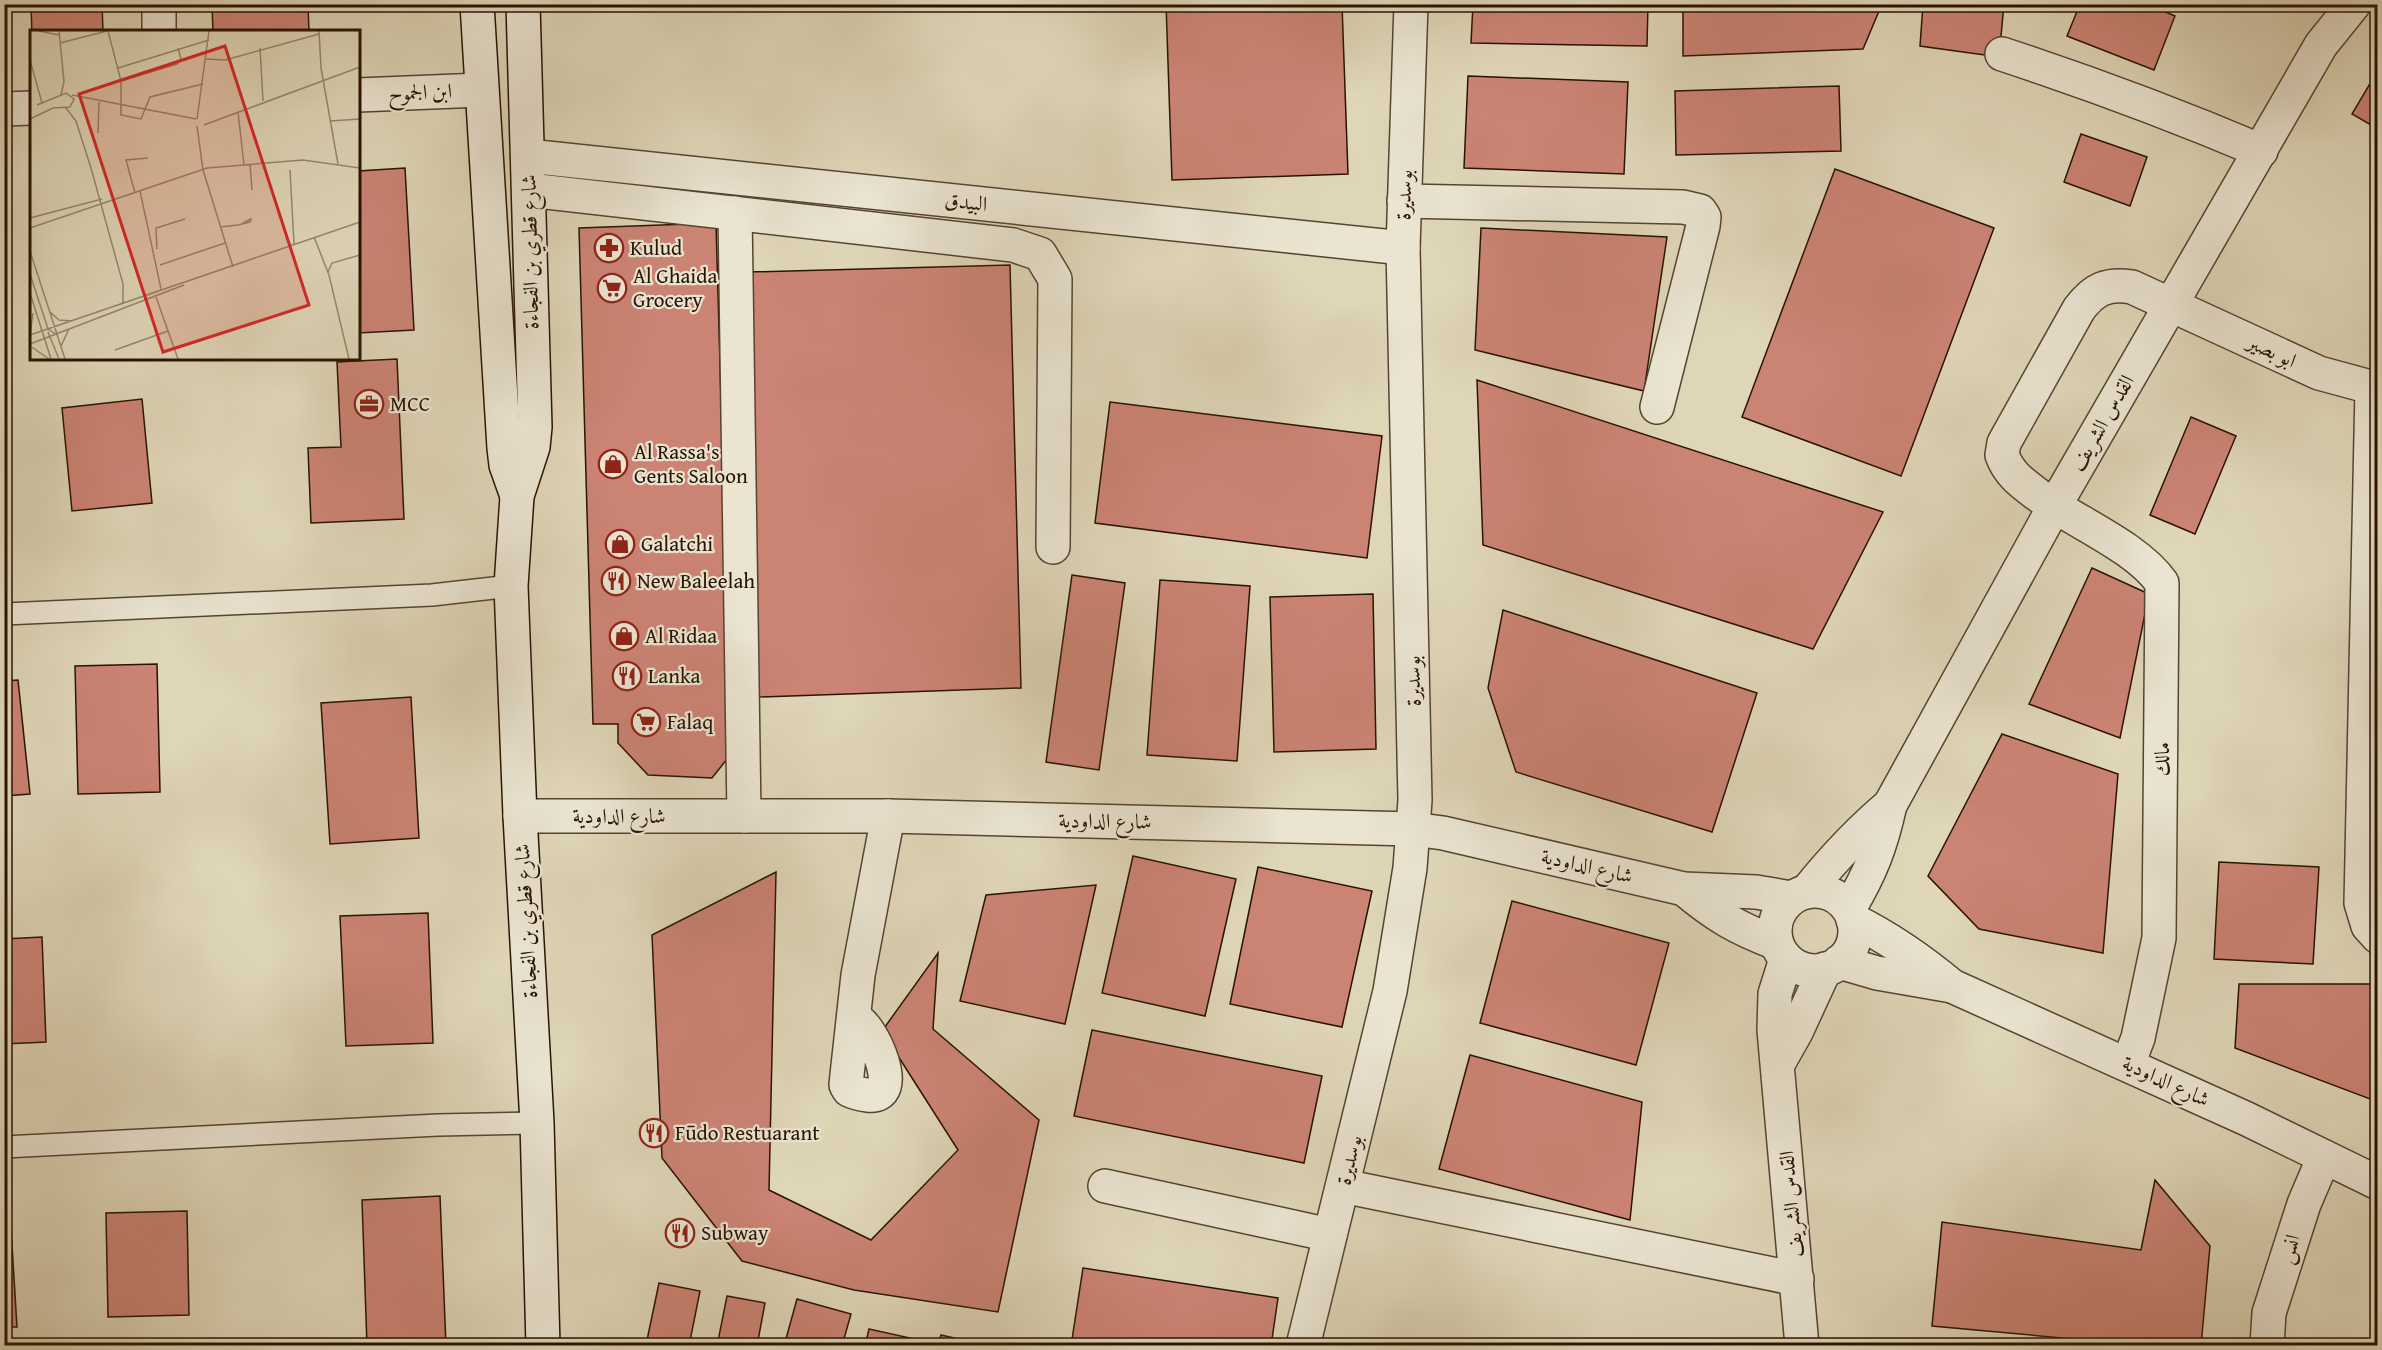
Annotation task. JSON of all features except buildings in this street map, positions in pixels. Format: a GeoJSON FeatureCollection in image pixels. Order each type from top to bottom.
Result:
{"type":"FeatureCollection","features":[{"type":"Feature","properties":{"kind":"street"},"geometry":{"type":"LineString","coordinates":[[159,4],[159,30]]}},
{"type":"Feature","properties":{"kind":"street","name":"شارع قطري بن الفجاءة"},"geometry":{"type":"LineString","coordinates":[[477,4],[504,448],[506,465],[516,496]]}},
{"type":"Feature","properties":{"kind":"street","name":"شارع قطري بن الفجاءة"},"geometry":{"type":"LineString","coordinates":[[523,4],[535,427],[533,447],[516,496],[511,586],[520,816],[537,1123],[543,1346]]}},
{"type":"Feature","properties":{"kind":"street","name":"بوسديرة"},"geometry":{"type":"LineString","coordinates":[[1304,1346],[1390,991],[1410,868],[1415,800],[1403,248],[1411,4]]}},
{"type":"Feature","properties":{"kind":"street","name":"القدس الشريف"},"geometry":{"type":"LineString","coordinates":[[2321,4],[2321,45]]}},
{"type":"Feature","properties":{"kind":"street","name":"القدس الشريف"},"geometry":{"type":"LineString","coordinates":[[1851,914],[1879,850],[1890,805],[2054,507],[2321,45],[2354,4]]}},
{"type":"Feature","properties":{"kind":"street"},"geometry":{"type":"LineString","coordinates":[[2002,54],[2090,82],[2261,151]]}},
{"type":"Feature","properties":{"kind":"street","name":"ابن الجموح"},"geometry":{"type":"LineString","coordinates":[[360,95],[481,90]]}},
{"type":"Feature","properties":{"kind":"street"},"geometry":{"type":"LineString","coordinates":[[4,109],[30,108]]}},
{"type":"Feature","properties":{"kind":"street","name":"البيدق"},"geometry":{"type":"LineString","coordinates":[[528,156],[1403,248]]}},
{"type":"Feature","properties":{"kind":"street"},"geometry":{"type":"LineString","coordinates":[[529,190],[1013,245],[1040,254],[1055,279],[1053,547]]}},
{"type":"Feature","properties":{"kind":"street"},"geometry":{"type":"LineString","coordinates":[[1404,201],[1683,207],[1700,211],[1704,217],[1703,226],[1657,407]]}},
{"type":"Feature","properties":{"kind":"street"},"geometry":{"type":"LineString","coordinates":[[735,213],[744,816]]}},
{"type":"Feature","properties":{"kind":"street","name":"ابو بصير"},"geometry":{"type":"LineString","coordinates":[[2054,507],[2014,476],[2002,455],[2010,430],[2074,319],[2090,295],[2103,286],[2132,287],[2319,373],[2375,388]]}},
{"type":"Feature","properties":{"kind":"street"},"geometry":{"type":"LineString","coordinates":[[2375,388],[2361,903],[2367,926],[2378,937]]}},
{"type":"Feature","properties":{"kind":"street","name":"مالك"},"geometry":{"type":"LineString","coordinates":[[2054,507],[2143,561],[2162,583],[2159,938],[2138,1038],[2128,1064]]}},
{"type":"Feature","properties":{"kind":"street","name":"القدس الشريف"},"geometry":{"type":"LineString","coordinates":[[1800,894],[1860,831],[1890,805]]}},
{"type":"Feature","properties":{"kind":"street","name":"شارع الداودية"},"geometry":{"type":"LineString","coordinates":[[520,816],[888,816],[1413,829],[1443,833],[1684,889],[1800,894]]}},
{"type":"Feature","properties":{"kind":"street"},"geometry":{"type":"LineString","coordinates":[[855,1019],[858,975],[888,816]]}},
{"type":"Feature","properties":{"kind":"street","name":"شارع الداودية"},"geometry":{"type":"LineString","coordinates":[[1684,889],[1712,912],[1781,951]]}},
{"type":"Feature","properties":{"kind":"street"},"geometry":{"type":"LineString","coordinates":[[1779,1062],[1832,966],[1853,943],[1855,931],[1851,914],[1831,894],[1800,894],[1782,906],[1776,918],[1774,931],[1781,951],[1804,970],[1832,966]]}},
{"type":"Feature","properties":{"kind":"street","name":"شارع الداودية"},"geometry":{"type":"LineString","coordinates":[[1851,914],[1922,960],[1953,986]]}},
{"type":"Feature","properties":{"kind":"street","name":"القدس الشريف"},"geometry":{"type":"LineString","coordinates":[[1781,951],[1775,994],[1774,1030],[1779,1062],[1802,1346]]}},
{"type":"Feature","properties":{"kind":"street","name":"شارع الداودية"},"geometry":{"type":"LineString","coordinates":[[1832,966],[1953,986],[2128,1064],[2378,1183]]}},
{"type":"Feature","properties":{"kind":"street","name":"انس"},"geometry":{"type":"LineString","coordinates":[[2267,1346],[2272,1302],[2304,1204],[2324,1157]]}},
{"type":"Feature","properties":{"kind":"street"},"geometry":{"type":"LineString","coordinates":[[1105,1186],[1330,1235]]}},
{"type":"Feature","properties":{"kind":"street"},"geometry":{"type":"LineString","coordinates":[[1343,1186],[1797,1280]]}},
{"type":"Feature","properties":{"kind":"lane"},"geometry":{"type":"LineString","coordinates":[[4,614],[432,595],[511,586]]}},
{"type":"Feature","properties":{"kind":"lane"},"geometry":{"type":"LineString","coordinates":[[4,1147],[438,1125],[537,1123]]}},
{"type":"Feature","properties":{"kind":"place","name":"Kulud"},"geometry":{"type":"Point","coordinates":[609,248]}},
{"type":"Feature","properties":{"kind":"place","name":"Al Ghaida Grocery"},"geometry":{"type":"Point","coordinates":[612,288]}},
{"type":"Feature","properties":{"kind":"place","name":"MCC"},"geometry":{"type":"Point","coordinates":[369,404]}},
{"type":"Feature","properties":{"kind":"place","name":"Al Rassa's Gents Saloon"},"geometry":{"type":"Point","coordinates":[613,464]}},
{"type":"Feature","properties":{"kind":"place","name":"Galatchi"},"geometry":{"type":"Point","coordinates":[620,544]}},
{"type":"Feature","properties":{"kind":"place","name":"New Baleelah"},"geometry":{"type":"Point","coordinates":[616,581]}},
{"type":"Feature","properties":{"kind":"place","name":"Al Ridaa"},"geometry":{"type":"Point","coordinates":[624,636]}},
{"type":"Feature","properties":{"kind":"place","name":"Lanka"},"geometry":{"type":"Point","coordinates":[627,676]}},
{"type":"Feature","properties":{"kind":"place","name":"Falaq"},"geometry":{"type":"Point","coordinates":[646,722]}},
{"type":"Feature","properties":{"kind":"place","name":"Fūdo Restuarant"},"geometry":{"type":"Point","coordinates":[654,1133]}},
{"type":"Feature","properties":{"kind":"place","name":"Subway"},"geometry":{"type":"Point","coordinates":[680,1233]}}]}
